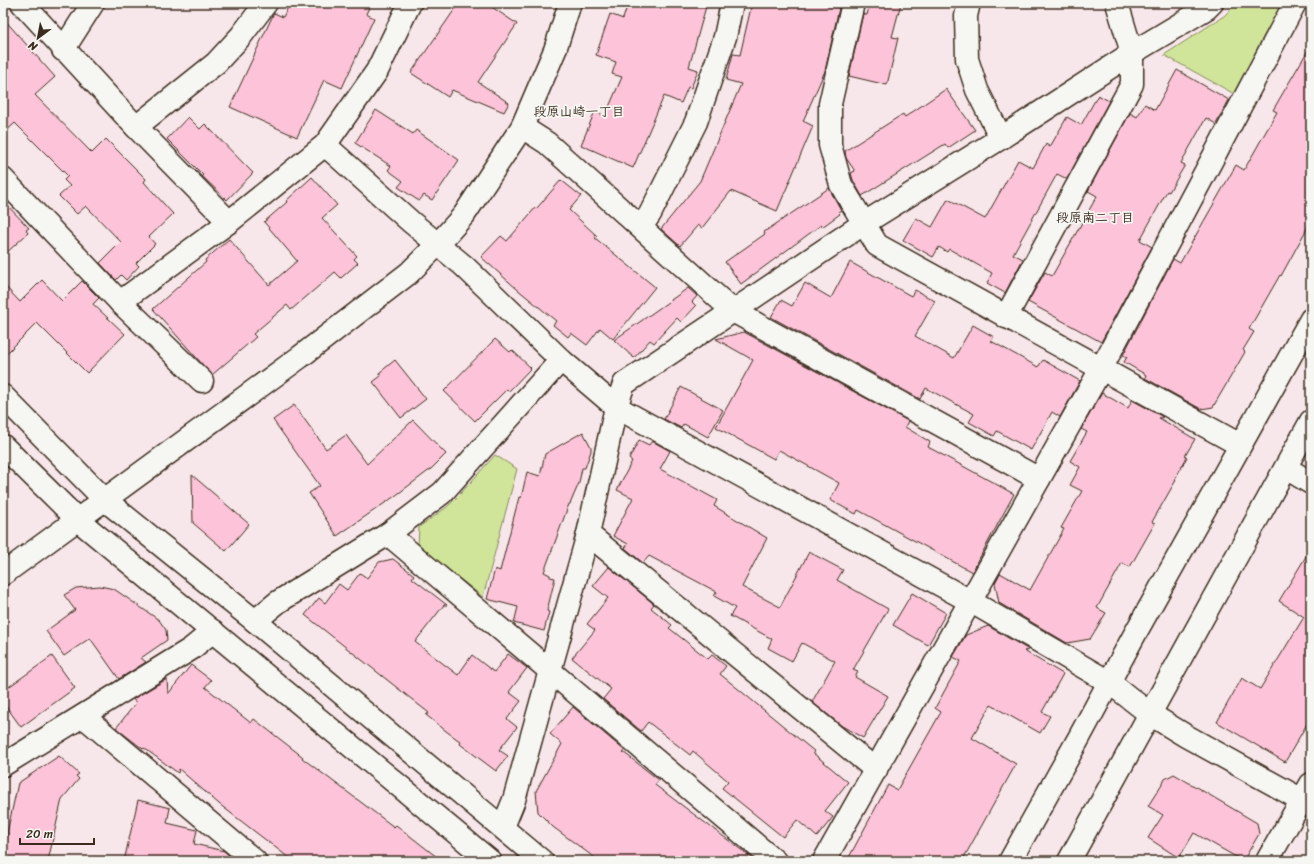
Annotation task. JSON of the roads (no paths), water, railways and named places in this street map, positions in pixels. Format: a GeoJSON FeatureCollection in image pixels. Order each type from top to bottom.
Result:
{"type":"FeatureCollection","features":[{"type":"Feature","properties":{"kind":"street"},"geometry":{"type":"LineString","coordinates":[[22,3],[63,50],[229,222]]}},
{"type":"Feature","properties":{"kind":"street"},"geometry":{"type":"LineString","coordinates":[[63,50],[93,3]]}},
{"type":"Feature","properties":{"kind":"street"},"geometry":{"type":"LineString","coordinates":[[136,127],[216,63],[241,36],[266,3]]}},
{"type":"Feature","properties":{"kind":"street"},"geometry":{"type":"LineString","coordinates":[[120,302],[229,222],[325,145],[377,71],[410,3]]}},
{"type":"Feature","properties":{"kind":"street"},"geometry":{"type":"LineString","coordinates":[[3,574],[365,308],[409,273],[438,244],[464,215],[522,126],[555,50],[570,3]]}},
{"type":"Feature","properties":{"kind":"street"},"geometry":{"type":"LineString","coordinates":[[641,227],[650,214],[696,122],[725,37],[732,3]]}},
{"type":"Feature","properties":{"kind":"street"},"geometry":{"type":"LineString","coordinates":[[853,3],[830,104],[830,145],[841,185],[876,246],[1240,445]]}},
{"type":"Feature","properties":{"kind":"street"},"geometry":{"type":"LineString","coordinates":[[970,3],[966,16],[967,59],[977,90],[1001,138]]}},
{"type":"Feature","properties":{"kind":"street"},"geometry":{"type":"LineString","coordinates":[[1006,317],[1132,84],[1132,53],[1117,3]]}},
{"type":"Feature","properties":{"kind":"street"},"geometry":{"type":"LineString","coordinates":[[495,861],[503,827],[514,800],[588,534],[616,407],[624,384],[863,224],[1001,138],[1132,53],[1207,8],[1212,3]]}},
{"type":"Feature","properties":{"kind":"street"},"geometry":{"type":"LineString","coordinates":[[824,861],[1101,369],[1295,3]]}},
{"type":"Feature","properties":{"kind":"street"},"geometry":{"type":"LineString","coordinates":[[522,126],[547,143],[733,310],[1039,479]]}},
{"type":"Feature","properties":{"kind":"street"},"geometry":{"type":"LineString","coordinates":[[325,145],[464,266],[561,360],[616,407],[970,601],[1109,682],[1150,714],[1307,792],[1267,861]]}},
{"type":"Feature","properties":{"kind":"street"},"geometry":{"type":"LineString","coordinates":[[3,180],[120,302],[202,381]]}},
{"type":"Feature","properties":{"kind":"street"},"geometry":{"type":"LineString","coordinates":[[1010,861],[1311,319]]}},
{"type":"Feature","properties":{"kind":"street"},"geometry":{"type":"LineString","coordinates":[[255,621],[278,602],[388,534],[442,493],[561,360]]}},
{"type":"Feature","properties":{"kind":"street"},"geometry":{"type":"LineString","coordinates":[[3,396],[105,500],[255,621],[542,861]]}},
{"type":"Feature","properties":{"kind":"street"},"geometry":{"type":"LineString","coordinates":[[1069,861],[1311,421]]}},
{"type":"Feature","properties":{"kind":"street"},"geometry":{"type":"LineString","coordinates":[[3,446],[78,520],[490,861]]}},
{"type":"Feature","properties":{"kind":"street"},"geometry":{"type":"LineString","coordinates":[[1286,468],[1311,483]]}},
{"type":"Feature","properties":{"kind":"street"},"geometry":{"type":"LineString","coordinates":[[388,534],[775,861]]}},
{"type":"Feature","properties":{"kind":"street"},"geometry":{"type":"LineString","coordinates":[[588,534],[876,770]]}},
{"type":"Feature","properties":{"kind":"street"},"geometry":{"type":"LineString","coordinates":[[3,764],[191,649],[213,631]]}},
{"type":"Feature","properties":{"kind":"street"},"geometry":{"type":"LineString","coordinates":[[83,716],[255,861]]}},
{"type":"Feature","properties":{"kind":"district","name":"段原山崎一丁目"},"geometry":{"type":"Point","coordinates":[579,111]}},
{"type":"Feature","properties":{"kind":"district","name":"段原南二丁目"},"geometry":{"type":"Point","coordinates":[1095,217]}}]}
